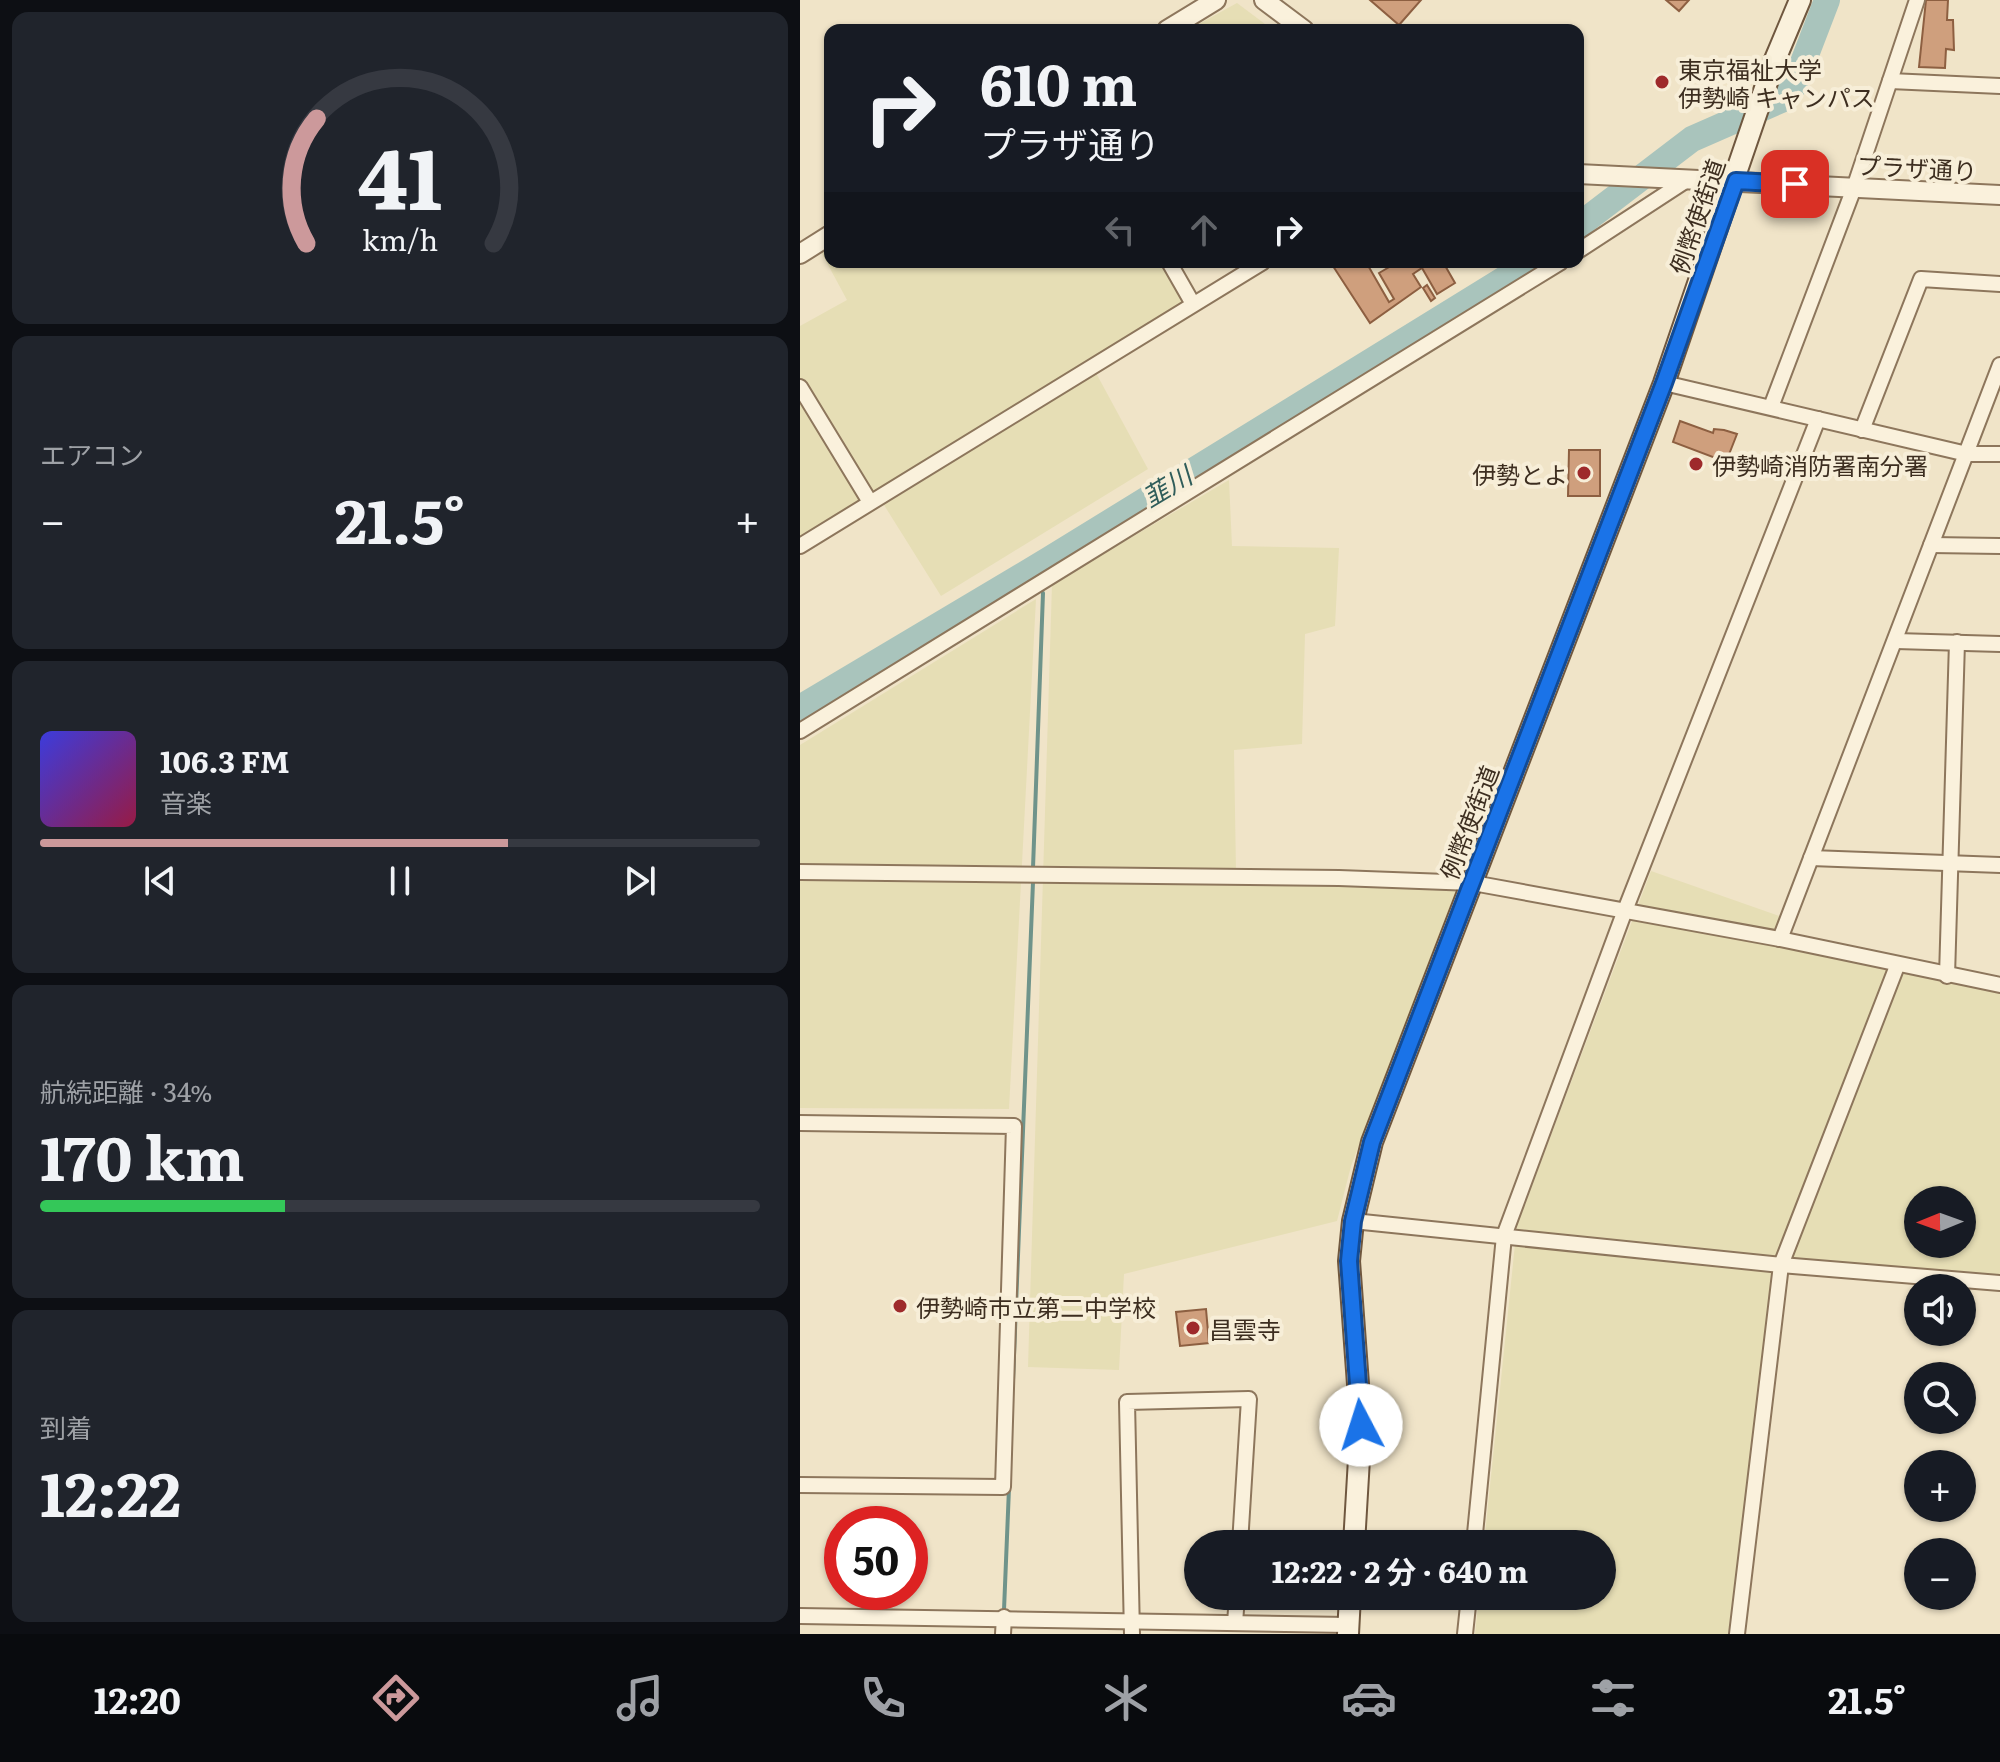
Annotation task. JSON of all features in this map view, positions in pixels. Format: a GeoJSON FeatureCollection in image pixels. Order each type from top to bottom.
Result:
{"type":"FeatureCollection","features":[{"type":"Feature","properties":{"kind":"main road","name":"例幣使街道"},"geometry":{"type":"LineString","coordinates":[[1355,1530],[1361,1460],[1350,1294],[1353,1221],[1372,1142],[1664,383],[1736,181],[1767,83],[1800,0]]}},
{"type":"Feature","properties":{"kind":"street"},"geometry":{"type":"LineString","coordinates":[[1177,24],[1216,0]]}},
{"type":"Feature","properties":{"kind":"street"},"geometry":{"type":"LineString","coordinates":[[1264,0],[1296,24]]}},
{"type":"Feature","properties":{"kind":"street"},"geometry":{"type":"LineString","coordinates":[[1771,407],[1854,188],[1917,0]]}},
{"type":"Feature","properties":{"kind":"street"},"geometry":{"type":"LineString","coordinates":[[1890,81],[2000,86]]}},
{"type":"Feature","properties":{"kind":"street","name":"プラザ通り"},"geometry":{"type":"LineString","coordinates":[[1584,174],[2000,195]]}},
{"type":"Feature","properties":{"kind":"street"},"geometry":{"type":"LineString","coordinates":[[1584,247],[1690,178]]}},
{"type":"Feature","properties":{"kind":"street"},"geometry":{"type":"LineString","coordinates":[[800,254],[824,239]]}},
{"type":"Feature","properties":{"kind":"street"},"geometry":{"type":"LineString","coordinates":[[1172,268],[1193,304]]}},
{"type":"Feature","properties":{"kind":"street"},"geometry":{"type":"LineString","coordinates":[[800,546],[1253,268]]}},
{"type":"Feature","properties":{"kind":"street"},"geometry":{"type":"LineString","coordinates":[[800,731],[1551,268]]}},
{"type":"Feature","properties":{"kind":"street"},"geometry":{"type":"LineString","coordinates":[[1862,430],[1921,279],[2000,284]]}},
{"type":"Feature","properties":{"kind":"street"},"geometry":{"type":"LineString","coordinates":[[1780,939],[2000,365]]}},
{"type":"Feature","properties":{"kind":"street"},"geometry":{"type":"LineString","coordinates":[[1664,383],[1967,454],[2000,454]]}},
{"type":"Feature","properties":{"kind":"street"},"geometry":{"type":"LineString","coordinates":[[800,387],[870,502]]}},
{"type":"Feature","properties":{"kind":"street"},"geometry":{"type":"LineString","coordinates":[[1475,1530],[1504,1236],[1624,913],[1818,419]]}},
{"type":"Feature","properties":{"kind":"street"},"geometry":{"type":"LineString","coordinates":[[1931,545],[2000,546]]}},
{"type":"Feature","properties":{"kind":"street"},"geometry":{"type":"LineString","coordinates":[[1896,641],[2000,644]]}},
{"type":"Feature","properties":{"kind":"street"},"geometry":{"type":"LineString","coordinates":[[1947,976],[1957,642]]}},
{"type":"Feature","properties":{"kind":"street"},"geometry":{"type":"LineString","coordinates":[[1811,858],[2000,865]]}},
{"type":"Feature","properties":{"kind":"street"},"geometry":{"type":"LineString","coordinates":[[800,872],[1339,878],[1473,883],[1624,913],[1780,939],[1897,966],[2000,985]]}},
{"type":"Feature","properties":{"kind":"street"},"geometry":{"type":"LineString","coordinates":[[1737,1634],[1781,1265],[1897,966]]}},
{"type":"Feature","properties":{"kind":"street"},"geometry":{"type":"LineString","coordinates":[[800,1123],[1014,1126],[1003,1487],[800,1485]]}},
{"type":"Feature","properties":{"kind":"street"},"geometry":{"type":"LineString","coordinates":[[1353,1221],[1781,1265],[2000,1283]]}},
{"type":"Feature","properties":{"kind":"street"},"geometry":{"type":"LineString","coordinates":[[1132,1626],[1127,1402],[1249,1399],[1241,1530]]}},
{"type":"Feature","properties":{"kind":"street"},"geometry":{"type":"LineString","coordinates":[[1465,1634],[1468,1610]]}},
{"type":"Feature","properties":{"kind":"street"},"geometry":{"type":"LineString","coordinates":[[800,1616],[1004,1617],[1132,1626],[1348,1629]]}},
{"type":"Feature","properties":{"kind":"street"},"geometry":{"type":"LineString","coordinates":[[1003,1634],[1004,1617]]}},
{"type":"Feature","properties":{"kind":"shaded area"},"geometry":{"type":"Polygon","coordinates":[[[1237,3],[1265,24],[1199,24],[1237,3]]]}},
{"type":"Feature","properties":{"kind":"shaded area"},"geometry":{"type":"Polygon","coordinates":[[[830,268],[1168,268],[1191,303],[800,539],[800,326],[847,300],[830,268]]]}},
{"type":"Feature","properties":{"kind":"shaded area"},"geometry":{"type":"Polygon","coordinates":[[[1096,373],[1148,469],[941,596],[884,505],[1096,373]]]}},
{"type":"Feature","properties":{"kind":"shaded area"},"geometry":{"type":"Polygon","coordinates":[[[1229,480],[1232,546],[1339,548],[1335,626],[1305,634],[1302,744],[1234,750],[1236,871],[1456,890],[1351,1166],[1337,1221],[1124,1274],[1119,1370],[1028,1367],[1052,584],[1229,480]]]}},
{"type":"Feature","properties":{"kind":"shaded area"},"geometry":{"type":"Polygon","coordinates":[[[1036,599],[1009,1109],[800,1108],[800,745],[1036,599]]]}},
{"type":"Feature","properties":{"kind":"shaded area"},"geometry":{"type":"Polygon","coordinates":[[[1651,871],[1782,917],[1775,945],[2000,991],[2000,1283],[1976,1281],[1976,1274],[1904,1274],[1904,1277],[1776,1268],[1728,1634],[1475,1634],[1478,1610],[1616,1610],[1616,1530],[1485,1530],[1517,1225],[1651,871]]]}},
{"type":"Feature","properties":{"kind":"building"},"geometry":{"type":"Polygon","coordinates":[[[1370,0],[1421,0],[1398,24],[1370,0]]]}},
{"type":"Feature","properties":{"kind":"building"},"geometry":{"type":"Polygon","coordinates":[[[1666,0],[1689,0],[1679,11],[1666,0]]]}},
{"type":"Feature","properties":{"kind":"building"},"geometry":{"type":"Polygon","coordinates":[[[1926,0],[1948,0],[1947,20],[1953,20],[1954,50],[1946,49],[1945,68],[1919,67],[1926,0]]]}},
{"type":"Feature","properties":{"kind":"building"},"geometry":{"type":"Polygon","coordinates":[[[1334,268],[1369,268],[1389,302],[1394,299],[1379,273],[1388,268],[1422,268],[1413,274],[1421,287],[1370,323],[1334,268]]]}},
{"type":"Feature","properties":{"kind":"building"},"geometry":{"type":"Polygon","coordinates":[[[1422,268],[1446,268],[1455,283],[1437,294],[1422,268]]]}},
{"type":"Feature","properties":{"kind":"building"},"geometry":{"type":"Polygon","coordinates":[[[1427,285],[1435,298],[1431,301],[1423,288],[1427,285]]]}},
{"type":"Feature","properties":{"kind":"building"},"geometry":{"type":"Polygon","coordinates":[[[1680,421],[1713,433],[1714,429],[1737,434],[1726,462],[1673,442],[1680,421]]]}},
{"type":"Feature","properties":{"kind":"building"},"geometry":{"type":"Polygon","coordinates":[[[1569,450],[1600,450],[1600,496],[1568,496],[1569,450]]]}},
{"type":"Feature","properties":{"kind":"building","name":"昌雲寺"},"geometry":{"type":"Polygon","coordinates":[[[1206,1309],[1209,1343],[1180,1346],[1176,1312],[1206,1309]]]}},
{"type":"Feature","properties":{"kind":"waterway","name":"韮川"},"geometry":{"type":"LineString","coordinates":[[1584,221],[1692,139],[1781,100],[1794,86],[1827,0]]}},
{"type":"Feature","properties":{"kind":"waterway","name":"韮川"},"geometry":{"type":"LineString","coordinates":[[800,708],[1050,559],[1522,268]]}},
{"type":"Feature","properties":{"kind":"waterway"},"geometry":{"type":"LineString","coordinates":[[1036,567],[1039,576]]}},
{"type":"Feature","properties":{"kind":"waterway"},"geometry":{"type":"LineString","coordinates":[[1033,868],[1043,593]]}},
{"type":"Feature","properties":{"kind":"waterway"},"geometry":{"type":"LineString","coordinates":[[1013,1380],[1033,882]]}},
{"type":"Feature","properties":{"kind":"waterway"},"geometry":{"type":"LineString","coordinates":[[1004,1610],[1009,1488]]}},
{"type":"Feature","properties":{"kind":"place","name":"東京福祉大学 伊勢崎 キャンパス"},"geometry":{"type":"Point","coordinates":[1662,82]}},
{"type":"Feature","properties":{"kind":"place","name":"伊勢崎消防署南分署"},"geometry":{"type":"Point","coordinates":[1696,464]}},
{"type":"Feature","properties":{"kind":"place","name":"伊勢とよ"},"geometry":{"type":"Point","coordinates":[1584,473]}},
{"type":"Feature","properties":{"kind":"place","name":"伊勢崎市立第二中学校"},"geometry":{"type":"Point","coordinates":[900,1306]}},
{"type":"Feature","properties":{"kind":"place","name":"昌雲寺"},"geometry":{"type":"Point","coordinates":[1193,1328]}},
{"type":"Feature","properties":{"kind":"route"},"geometry":{"type":"LineString","coordinates":[[1361,1425],[1351,1325],[1349,1261],[1353,1221],[1372,1142],[1664,383],[1736,181],[1795,184]]}}]}
